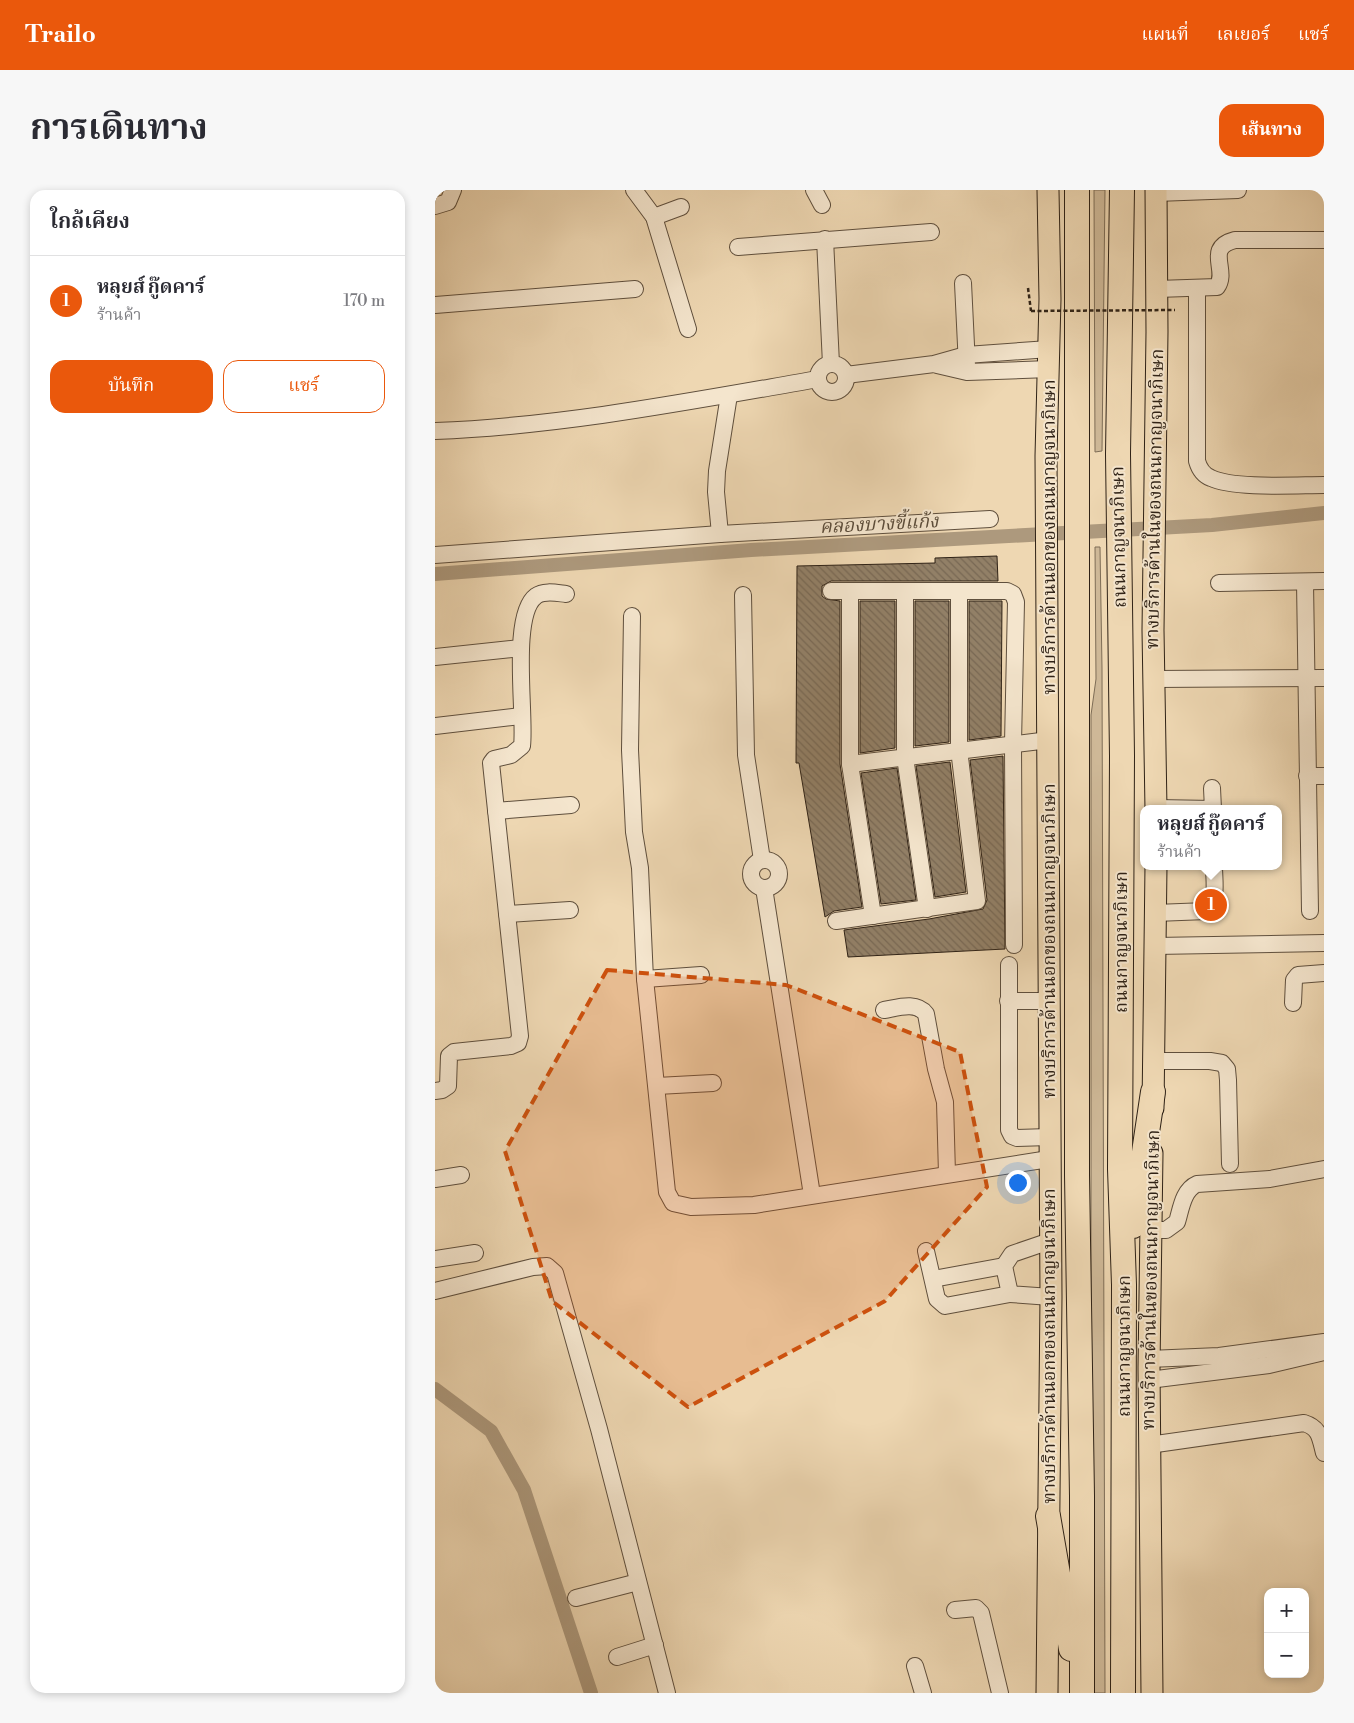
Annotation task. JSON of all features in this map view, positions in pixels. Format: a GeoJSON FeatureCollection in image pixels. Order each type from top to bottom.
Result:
{"type":"FeatureCollection","features":[{"type":"Feature","properties":{"kind":"highway"},"geometry":{"type":"LineString","coordinates":[[1077,190],[1075,453],[1077,629],[1077,1175],[1082,1496],[1080,1693]]}},
{"type":"Feature","properties":{"kind":"highway","name":"ถนนกาญจนาภิเษก"},"geometry":{"type":"LineString","coordinates":[[1122,190],[1118,454],[1121,630],[1120,1169],[1124,1284],[1125,1619],[1123,1693]]}},
{"type":"Feature","properties":{"kind":"highway"},"geometry":{"type":"LineString","coordinates":[[1124,1284],[1153,1092]]}},
{"type":"Feature","properties":{"kind":"highway"},"geometry":{"type":"LineString","coordinates":[[1048,1516],[1080,1693]]}},
{"type":"Feature","properties":{"kind":"highway"},"geometry":{"type":"LineString","coordinates":[[1125,1619],[1138,1693]]}},
{"type":"Feature","properties":{"kind":"main road","name":"ทางบริการด้านนอกของถนนกาญจนาภิเษก"},"geometry":{"type":"LineString","coordinates":[[1047,1693],[1051,1297],[1046,456],[1049,359],[1048,190]]}},
{"type":"Feature","properties":{"kind":"main road","name":"ทางบริการด้านในของถนนกาญจนาภิเษก"},"geometry":{"type":"LineString","coordinates":[[1156,191],[1157,289],[1153,630],[1157,805]]}},
{"type":"Feature","properties":{"kind":"main road","name":"ทางบริการด้านในของถนนกาญจนาภิเษก"},"geometry":{"type":"LineString","coordinates":[[1152,1693],[1149,1359],[1156,870]]}},
{"type":"Feature","properties":{"kind":"street"},"geometry":{"type":"LineString","coordinates":[[435,206],[448,202],[453,190]]}},
{"type":"Feature","properties":{"kind":"street"},"geometry":{"type":"LineString","coordinates":[[634,190],[654,217],[688,329]]}},
{"type":"Feature","properties":{"kind":"street"},"geometry":{"type":"LineString","coordinates":[[814,190],[822,205]]}},
{"type":"Feature","properties":{"kind":"street"},"geometry":{"type":"LineString","coordinates":[[1156,191],[1237,190]]}},
{"type":"Feature","properties":{"kind":"street"},"geometry":{"type":"LineString","coordinates":[[654,217],[681,207]]}},
{"type":"Feature","properties":{"kind":"street"},"geometry":{"type":"LineString","coordinates":[[738,247],[931,232]]}},
{"type":"Feature","properties":{"kind":"street"},"geometry":{"type":"LineString","coordinates":[[825,240],[831,364]]}},
{"type":"Feature","properties":{"kind":"street"},"geometry":{"type":"LineString","coordinates":[[1157,289],[1217,287],[1220,276],[1218,257],[1221,248],[1227,242],[1235,240],[1324,240]]}},
{"type":"Feature","properties":{"kind":"street"},"geometry":{"type":"LineString","coordinates":[[963,283],[967,372]]}},
{"type":"Feature","properties":{"kind":"street"},"geometry":{"type":"LineString","coordinates":[[435,305],[635,289]]}},
{"type":"Feature","properties":{"kind":"street"},"geometry":{"type":"LineString","coordinates":[[1197,289],[1197,460],[1200,469],[1211,479],[1239,483],[1324,485]]}},
{"type":"Feature","properties":{"kind":"street"},"geometry":{"type":"LineString","coordinates":[[846,375],[934,364],[966,355],[1049,359]]}},
{"type":"Feature","properties":{"kind":"street"},"geometry":{"type":"LineString","coordinates":[[934,364],[967,372],[1049,359]]}},
{"type":"Feature","properties":{"kind":"street"},"geometry":{"type":"LineString","coordinates":[[831,364],[840,366],[846,375],[845,385],[831,393],[822,389],[817,379],[820,370],[831,364]]}},
{"type":"Feature","properties":{"kind":"street"},"geometry":{"type":"LineString","coordinates":[[435,431],[478,429],[622,412],[817,379]]}},
{"type":"Feature","properties":{"kind":"street"},"geometry":{"type":"LineString","coordinates":[[720,534],[716,492],[717,471],[729,395]]}},
{"type":"Feature","properties":{"kind":"street"},"geometry":{"type":"LineString","coordinates":[[435,555],[720,534],[991,518]]}},
{"type":"Feature","properties":{"kind":"street"},"geometry":{"type":"LineString","coordinates":[[1219,582],[1324,581]]}},
{"type":"Feature","properties":{"kind":"street"},"geometry":{"type":"LineString","coordinates":[[1305,582],[1307,776],[1317,869],[1310,911]]}},
{"type":"Feature","properties":{"kind":"street"},"geometry":{"type":"LineString","coordinates":[[831,591],[1007,591],[1013,594],[1016,602],[1013,743],[1015,945]]}},
{"type":"Feature","properties":{"kind":"street"},"geometry":{"type":"LineString","coordinates":[[850,591],[850,764],[873,916]]}},
{"type":"Feature","properties":{"kind":"street"},"geometry":{"type":"LineString","coordinates":[[905,591],[905,757],[927,909]]}},
{"type":"Feature","properties":{"kind":"street"},"geometry":{"type":"LineString","coordinates":[[836,921],[975,902],[978,898],[959,750],[959,591]]}},
{"type":"Feature","properties":{"kind":"street"},"geometry":{"type":"LineString","coordinates":[[435,1091],[442,1090],[448,1086],[449,1056],[454,1052],[511,1046],[518,1042],[520,1036],[491,764],[494,758],[511,755],[521,746],[521,648],[525,620],[536,596],[545,593],[566,594]]}},
{"type":"Feature","properties":{"kind":"street"},"geometry":{"type":"LineString","coordinates":[[743,595],[746,755],[762,860],[753,867],[751,876],[756,884],[764,888],[812,1195]]}},
{"type":"Feature","properties":{"kind":"street"},"geometry":{"type":"LineString","coordinates":[[631,616],[630,750],[635,832],[640,868],[645,979],[667,1192],[673,1203],[691,1207],[748,1205],[1049,1159]]}},
{"type":"Feature","properties":{"kind":"street"},"geometry":{"type":"LineString","coordinates":[[435,657],[521,648]]}},
{"type":"Feature","properties":{"kind":"street"},"geometry":{"type":"LineString","coordinates":[[1154,679],[1324,678]]}},
{"type":"Feature","properties":{"kind":"street"},"geometry":{"type":"LineString","coordinates":[[435,726],[521,716]]}},
{"type":"Feature","properties":{"kind":"street"},"geometry":{"type":"LineString","coordinates":[[850,764],[1049,740]]}},
{"type":"Feature","properties":{"kind":"street"},"geometry":{"type":"LineString","coordinates":[[1307,776],[1324,776]]}},
{"type":"Feature","properties":{"kind":"street"},"geometry":{"type":"LineString","coordinates":[[1212,788],[1213,805]]}},
{"type":"Feature","properties":{"kind":"street"},"geometry":{"type":"LineString","coordinates":[[496,811],[571,805]]}},
{"type":"Feature","properties":{"kind":"street"},"geometry":{"type":"LineString","coordinates":[[1155,913],[1207,911],[1213,906],[1214,870]]}},
{"type":"Feature","properties":{"kind":"street"},"geometry":{"type":"LineString","coordinates":[[507,914],[570,910]]}},
{"type":"Feature","properties":{"kind":"street"},"geometry":{"type":"LineString","coordinates":[[1155,946],[1324,943]]}},
{"type":"Feature","properties":{"kind":"street"},"geometry":{"type":"LineString","coordinates":[[1009,965],[1009,1130],[1012,1136],[1017,1138],[1049,1137]]}},
{"type":"Feature","properties":{"kind":"street"},"geometry":{"type":"LineString","coordinates":[[1293,1003],[1294,980],[1298,975],[1324,972]]}},
{"type":"Feature","properties":{"kind":"street"},"geometry":{"type":"LineString","coordinates":[[645,979],[701,975]]}},
{"type":"Feature","properties":{"kind":"street"},"geometry":{"type":"LineString","coordinates":[[1008,1001],[1048,1000]]}},
{"type":"Feature","properties":{"kind":"street"},"geometry":{"type":"LineString","coordinates":[[884,1010],[912,1006],[922,1009],[926,1014],[936,1069],[945,1102],[947,1174]]}},
{"type":"Feature","properties":{"kind":"street"},"geometry":{"type":"LineString","coordinates":[[1153,1062],[1210,1061],[1222,1063],[1227,1069],[1229,1164]]}},
{"type":"Feature","properties":{"kind":"street"},"geometry":{"type":"LineString","coordinates":[[657,1086],[713,1083]]}},
{"type":"Feature","properties":{"kind":"street"},"geometry":{"type":"LineString","coordinates":[[1151,1230],[1166,1230],[1177,1222],[1189,1188],[1197,1184],[1270,1179],[1324,1169]]}},
{"type":"Feature","properties":{"kind":"street"},"geometry":{"type":"LineString","coordinates":[[435,1179],[461,1175]]}},
{"type":"Feature","properties":{"kind":"street"},"geometry":{"type":"LineString","coordinates":[[1010,1294],[1004,1266],[1011,1254],[1050,1241]]}},
{"type":"Feature","properties":{"kind":"street"},"geometry":{"type":"LineString","coordinates":[[926,1251],[937,1299],[945,1306],[1010,1294],[1051,1297]]}},
{"type":"Feature","properties":{"kind":"street"},"geometry":{"type":"LineString","coordinates":[[435,1259],[475,1253]]}},
{"type":"Feature","properties":{"kind":"street"},"geometry":{"type":"LineString","coordinates":[[435,1291],[533,1267],[547,1266],[555,1273],[667,1693]]}},
{"type":"Feature","properties":{"kind":"street"},"geometry":{"type":"LineString","coordinates":[[933,1279],[1004,1266]]}},
{"type":"Feature","properties":{"kind":"street"},"geometry":{"type":"LineString","coordinates":[[1149,1359],[1219,1356],[1324,1342]]}},
{"type":"Feature","properties":{"kind":"street"},"geometry":{"type":"LineString","coordinates":[[1149,1380],[1269,1365],[1324,1352]]}},
{"type":"Feature","properties":{"kind":"street"},"geometry":{"type":"LineString","coordinates":[[1149,1445],[1304,1423],[1314,1426],[1319,1432],[1324,1453]]}},
{"type":"Feature","properties":{"kind":"street"},"geometry":{"type":"LineString","coordinates":[[576,1598],[638,1582]]}},
{"type":"Feature","properties":{"kind":"street"},"geometry":{"type":"LineString","coordinates":[[955,1610],[976,1608],[981,1613],[1000,1693]]}},
{"type":"Feature","properties":{"kind":"street"},"geometry":{"type":"LineString","coordinates":[[617,1657],[655,1645]]}},
{"type":"Feature","properties":{"kind":"street"},"geometry":{"type":"LineString","coordinates":[[915,1666],[923,1693]]}},
{"type":"Feature","properties":{"kind":"path"},"geometry":{"type":"LineString","coordinates":[[1028,288],[1031,311],[1175,310]]}},
{"type":"Feature","properties":{"kind":"highlighted area"},"geometry":{"type":"Polygon","coordinates":[[[607,970],[786,985],[960,1052],[987,1187],[885,1301],[688,1407],[552,1301],[505,1151],[607,970]]]}},
{"type":"Feature","properties":{"kind":"shaded area"},"geometry":{"type":"Polygon","coordinates":[[[1094,190],[1105,190],[1102,451],[1095,452],[1094,190]]]}},
{"type":"Feature","properties":{"kind":"shaded area"},"geometry":{"type":"Polygon","coordinates":[[[1095,547],[1100,547],[1102,668],[1105,1693],[1091,1693],[1091,715],[1096,679],[1095,547]]]}},
{"type":"Feature","properties":{"kind":"building"},"geometry":{"type":"Polygon","coordinates":[[[997,556],[998,581],[831,581],[822,586],[822,596],[826,599],[840,601],[840,764],[862,907],[834,911],[825,917],[799,763],[796,763],[797,566],[935,563],[935,558],[997,556]]]}},
{"type":"Feature","properties":{"kind":"building"},"geometry":{"type":"Polygon","coordinates":[[[860,601],[895,601],[895,748],[860,753],[860,601]]]}},
{"type":"Feature","properties":{"kind":"building"},"geometry":{"type":"Polygon","coordinates":[[[915,601],[949,601],[949,742],[915,746],[915,601]]]}},
{"type":"Feature","properties":{"kind":"building"},"geometry":{"type":"Polygon","coordinates":[[[969,601],[1002,601],[1001,736],[969,740],[969,601]]]}},
{"type":"Feature","properties":{"kind":"building"},"geometry":{"type":"Polygon","coordinates":[[[1003,756],[1005,949],[848,957],[844,930],[929,919],[983,909],[987,900],[970,760],[1003,756]]]}},
{"type":"Feature","properties":{"kind":"building"},"geometry":{"type":"Polygon","coordinates":[[[950,762],[966,892],[935,897],[916,766],[950,762]]]}},
{"type":"Feature","properties":{"kind":"building"},"geometry":{"type":"Polygon","coordinates":[[[897,768],[916,900],[881,904],[861,773],[897,768]]]}},
{"type":"Feature","properties":{"kind":"waterway","name":"คลองบางขี้แก้ง"},"geometry":{"type":"LineString","coordinates":[[435,574],[751,550],[1212,525],[1324,513]]}},
{"type":"Feature","properties":{"kind":"waterway"},"geometry":{"type":"LineString","coordinates":[[435,1389],[491,1431],[524,1490],[591,1693]]}},
{"type":"Feature","properties":{"kind":"place","name":"หลุยส์ กู๊ดคาร์"},"geometry":{"type":"Point","coordinates":[1211,905]}}]}
